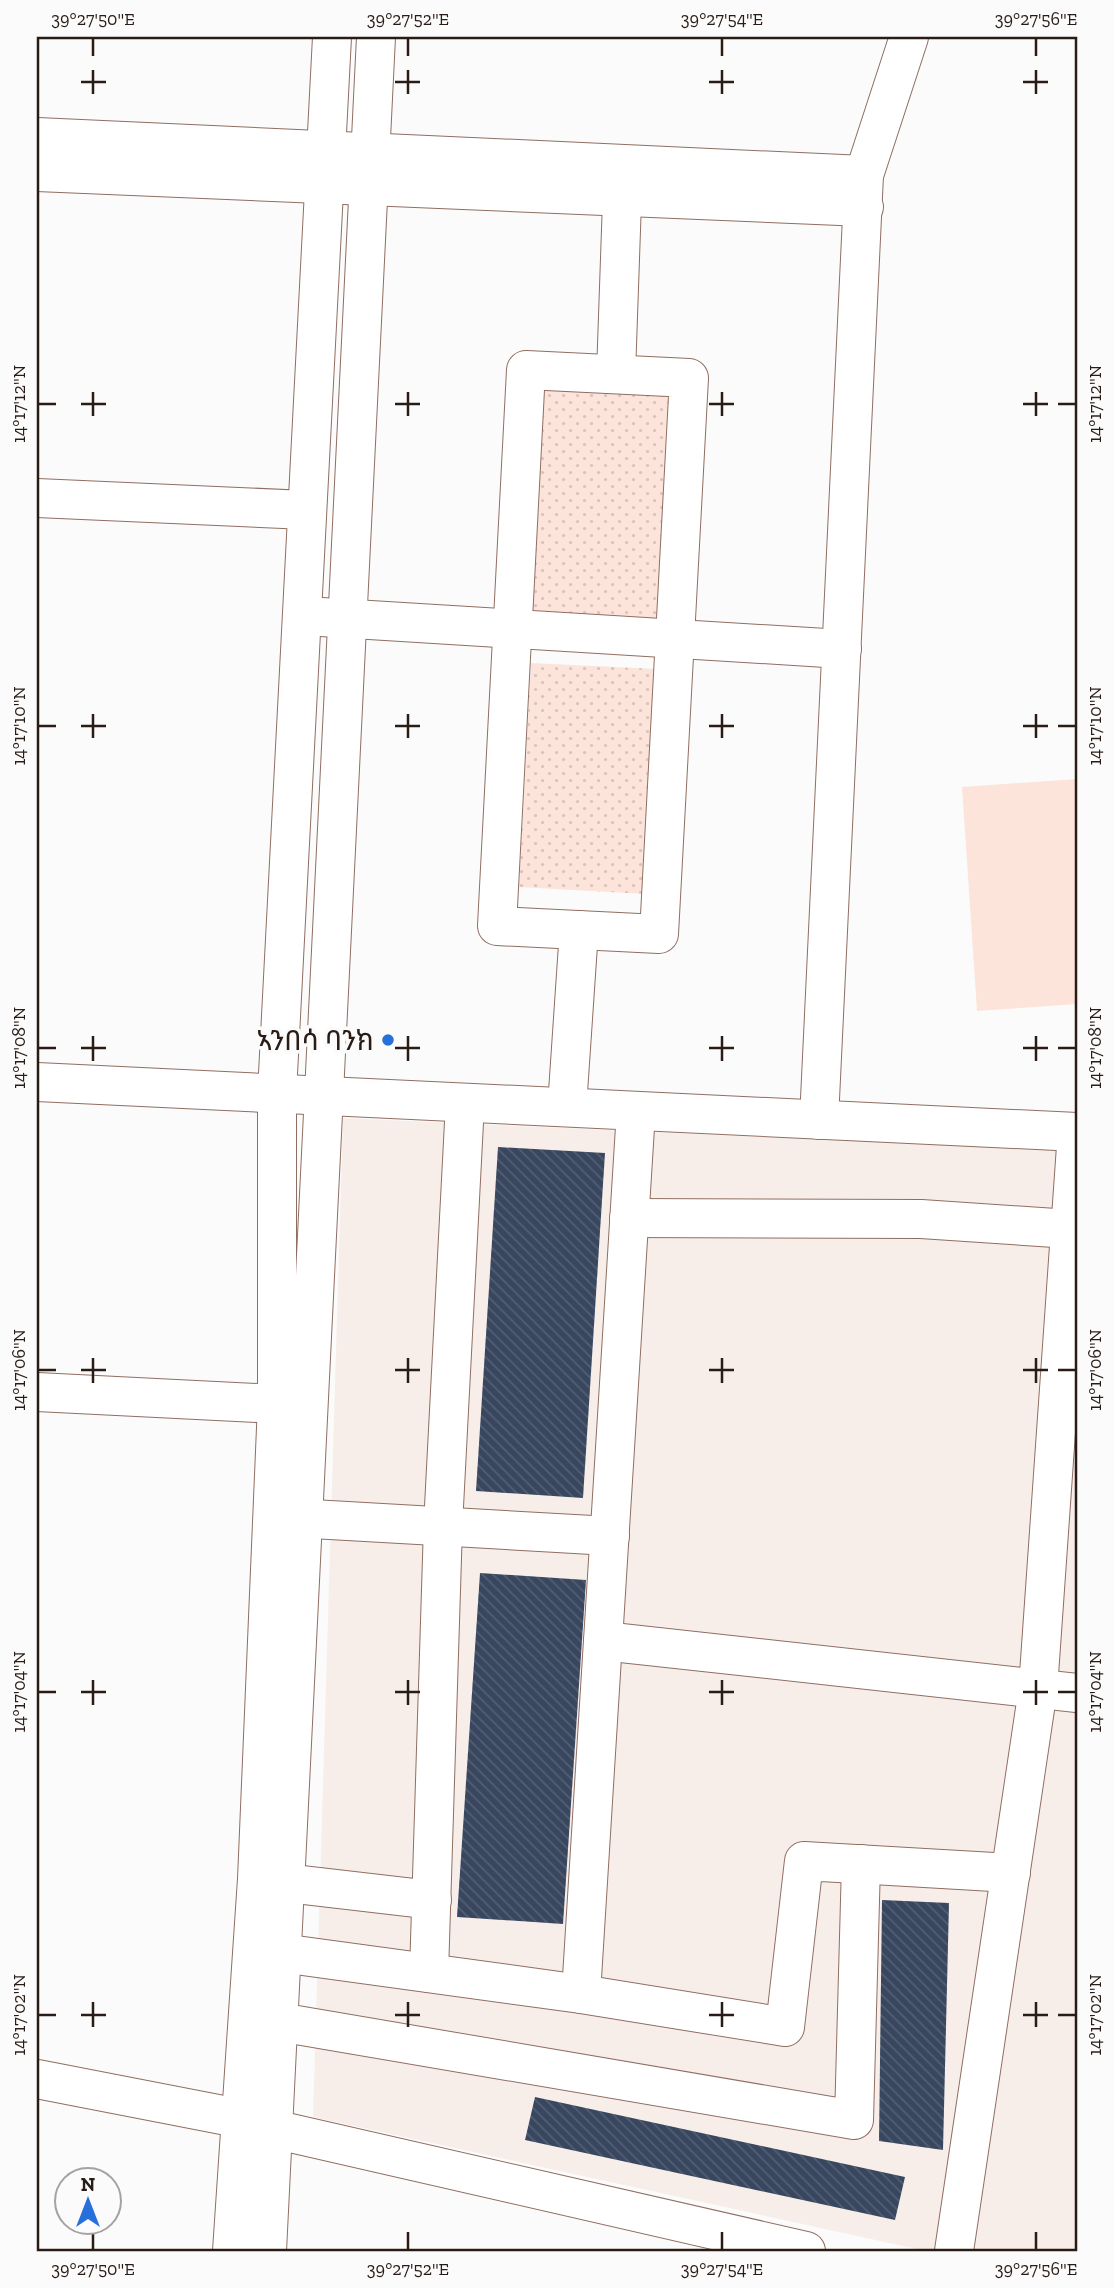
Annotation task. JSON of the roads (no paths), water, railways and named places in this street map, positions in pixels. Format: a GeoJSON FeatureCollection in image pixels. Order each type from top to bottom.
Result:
{"type":"FeatureCollection","features":[{"type":"Feature","properties":{"kind":"street"},"geometry":{"type":"LineString","coordinates":[[287,1518],[277,1404],[277,1093],[332,37]]}},
{"type":"Feature","properties":{"kind":"street"},"geometry":{"type":"LineString","coordinates":[[267,2251],[258,2124],[272,1882],[287,1518],[325,1096],[376,37]]}},
{"type":"Feature","properties":{"kind":"street"},"geometry":{"type":"LineString","coordinates":[[819,1120],[863,191],[909,37]]}},
{"type":"Feature","properties":{"kind":"street"},"geometry":{"type":"LineString","coordinates":[[37,136],[325,167]]}},
{"type":"Feature","properties":{"kind":"street"},"geometry":{"type":"LineString","coordinates":[[37,172],[325,167],[863,191]]}},
{"type":"Feature","properties":{"kind":"street"},"geometry":{"type":"LineString","coordinates":[[617,374],[623,180]]}},
{"type":"Feature","properties":{"kind":"street"},"geometry":{"type":"LineString","coordinates":[[526,370],[689,378],[659,934],[497,926],[512,628],[526,370]]}},
{"type":"Feature","properties":{"kind":"street"},"geometry":{"type":"LineString","coordinates":[[37,498],[307,510]]}},
{"type":"Feature","properties":{"kind":"street"},"geometry":{"type":"LineString","coordinates":[[302,615],[842,649]]}},
{"type":"Feature","properties":{"kind":"street"},"geometry":{"type":"LineString","coordinates":[[567,1107],[579,930]]}},
{"type":"Feature","properties":{"kind":"street"},"geometry":{"type":"LineString","coordinates":[[37,1082],[1077,1132],[1070,1230],[1065,1474],[1038,1689],[954,2251]]}},
{"type":"Feature","properties":{"kind":"street"},"geometry":{"type":"LineString","coordinates":[[429,1973],[443,1526],[466,1102]]}},
{"type":"Feature","properties":{"kind":"street"},"geometry":{"type":"LineString","coordinates":[[581,1994],[636,1111]]}},
{"type":"Feature","properties":{"kind":"street"},"geometry":{"type":"LineString","coordinates":[[629,1219],[921,1219],[1070,1230]]}},
{"type":"Feature","properties":{"kind":"street"},"geometry":{"type":"LineString","coordinates":[[37,1392],[277,1404]]}},
{"type":"Feature","properties":{"kind":"street"},"geometry":{"type":"LineString","coordinates":[[287,1518],[610,1536]]}},
{"type":"Feature","properties":{"kind":"street"},"geometry":{"type":"LineString","coordinates":[[603,1641],[1077,1693]]}},
{"type":"Feature","properties":{"kind":"street"},"geometry":{"type":"LineString","coordinates":[[268,1950],[581,1994],[785,2027],[804,1861],[1010,1873]]}},
{"type":"Feature","properties":{"kind":"street"},"geometry":{"type":"LineString","coordinates":[[279,2022],[855,2120],[861,1864]]}},
{"type":"Feature","properties":{"kind":"street"},"geometry":{"type":"LineString","coordinates":[[272,1882],[432,1900]]}},
{"type":"Feature","properties":{"kind":"street"},"geometry":{"type":"LineString","coordinates":[[232,2251],[279,2022],[268,1950]]}},
{"type":"Feature","properties":{"kind":"street"},"geometry":{"type":"LineString","coordinates":[[37,2079],[258,2124],[806,2251]]}},
{"type":"Feature","properties":{"kind":"place","name":"ኣንበሳ ባንክ"},"geometry":{"type":"Point","coordinates":[388,1040]}}]}
